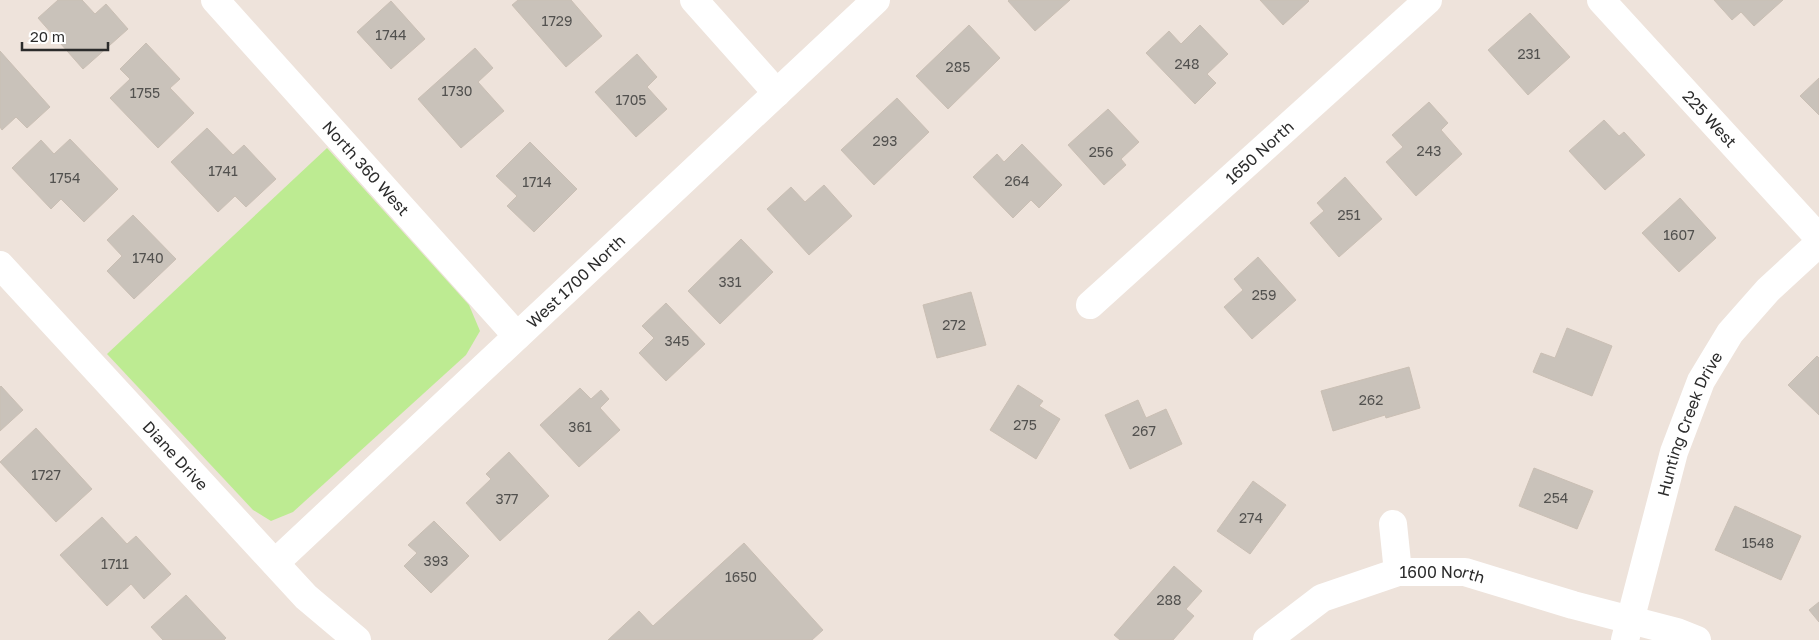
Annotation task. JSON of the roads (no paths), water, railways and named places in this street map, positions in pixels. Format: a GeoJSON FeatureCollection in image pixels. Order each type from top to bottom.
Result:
{"type":"FeatureCollection","features":[{"type":"Feature","properties":{"kind":"street","name":"North 360 West"},"geometry":{"type":"LineString","coordinates":[[215,0],[517,336]]}},
{"type":"Feature","properties":{"kind":"street"},"geometry":{"type":"LineString","coordinates":[[694,0],[777,93]]}},
{"type":"Feature","properties":{"kind":"street","name":"West 1700 North"},"geometry":{"type":"LineString","coordinates":[[275,563],[876,0]]}},
{"type":"Feature","properties":{"kind":"street","name":"1650 North"},"geometry":{"type":"LineString","coordinates":[[1090,305],[1428,0]]}},
{"type":"Feature","properties":{"kind":"street","name":"225 West"},"geometry":{"type":"LineString","coordinates":[[1601,0],[1819,238]]}},
{"type":"Feature","properties":{"kind":"street","name":"Hunting Creek Drive"},"geometry":{"type":"LineString","coordinates":[[1627,630],[1674,452],[1700,381],[1730,333],[1768,290],[1819,243]]}},
{"type":"Feature","properties":{"kind":"street","name":"Diane Drive"},"geometry":{"type":"LineString","coordinates":[[0,265],[306,597],[357,640]]}},
{"type":"Feature","properties":{"kind":"street"},"geometry":{"type":"LineString","coordinates":[[1393,524],[1398,572]]}},
{"type":"Feature","properties":{"kind":"street","name":"1600 North"},"geometry":{"type":"LineString","coordinates":[[1267,640],[1322,598],[1398,572],[1465,572],[1574,605],[1627,630],[1677,632],[1697,640]]}}]}
